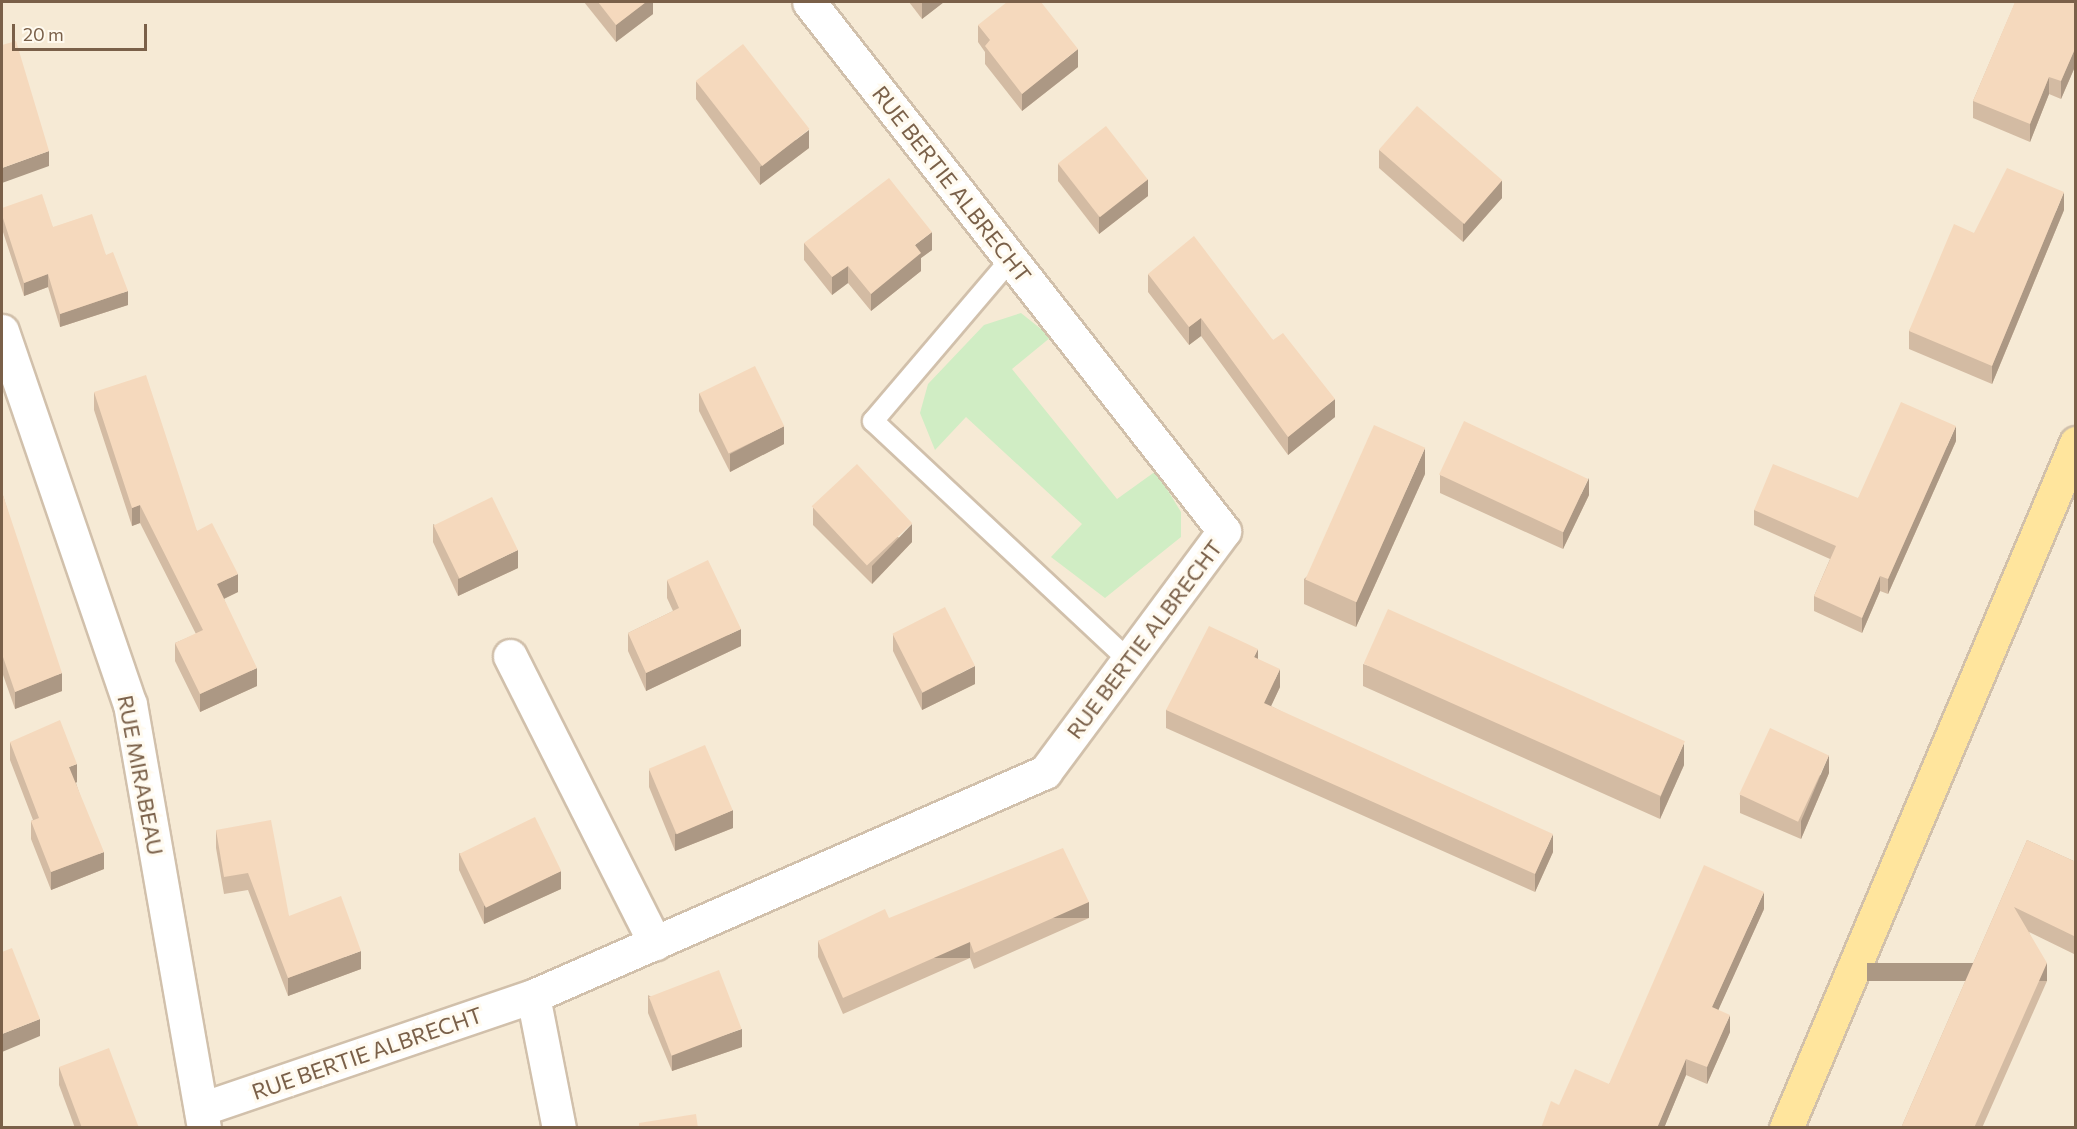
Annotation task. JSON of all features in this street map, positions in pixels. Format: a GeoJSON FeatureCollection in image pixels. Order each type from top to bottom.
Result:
{"type":"FeatureCollection","features":[{"type":"Feature","properties":{"kind":"main road"},"geometry":{"type":"LineString","coordinates":[[1786,1128],[2076,443]]}},
{"type":"Feature","properties":{"kind":"street","name":"RUE BERTIE ALBRECHT"},"geometry":{"type":"LineString","coordinates":[[202,1118],[533,996],[1045,772],[1224,531],[809,2]]}},
{"type":"Feature","properties":{"kind":"street","name":"RUE MIRABEAU"},"geometry":{"type":"LineString","coordinates":[[2,331],[130,704],[202,1118]]}},
{"type":"Feature","properties":{"kind":"street"},"geometry":{"type":"LineString","coordinates":[[510,656],[655,943]]}},
{"type":"Feature","properties":{"kind":"street"},"geometry":{"type":"LineString","coordinates":[[533,996],[559,1128]]}},
{"type":"Feature","properties":{"kind":"lane"},"geometry":{"type":"LineString","coordinates":[[1011,259],[873,421],[1128,660]]}},
{"type":"Feature","properties":{"kind":"shaded area"},"geometry":{"type":"Polygon","coordinates":[[[2,2],[2075,2],[2075,1127],[2,1127],[2,2]]]}},
{"type":"Feature","properties":{"kind":"green space"},"geometry":{"type":"Polygon","coordinates":[[[1021,313],[1051,337],[1012,369],[1117,499],[1156,471],[1181,512],[1181,537],[1105,598],[1051,557],[1082,524],[966,417],[935,450],[920,413],[928,384],[984,325],[1021,313]]]}},
{"type":"Feature","properties":{"kind":"building"},"geometry":{"type":"Polygon","coordinates":[[[598,2],[646,2],[616,25],[598,2]]]}},
{"type":"Feature","properties":{"kind":"building"},"geometry":{"type":"Polygon","coordinates":[[[1007,2],[1041,2],[1078,49],[1022,94],[985,46],[990,40],[978,25],[1007,2]]]}},
{"type":"Feature","properties":{"kind":"building"},"geometry":{"type":"Polygon","coordinates":[[[2015,2],[2076,2],[2076,52],[2074,51],[2061,81],[2049,77],[2030,124],[1973,101],[2015,2]]]}},
{"type":"Feature","properties":{"kind":"building"},"geometry":{"type":"Polygon","coordinates":[[[16,41],[49,151],[2,168],[2,45],[16,41]]]}},
{"type":"Feature","properties":{"kind":"building"},"geometry":{"type":"Polygon","coordinates":[[[743,44],[809,129],[762,166],[696,81],[743,44]]]}},
{"type":"Feature","properties":{"kind":"building"},"geometry":{"type":"Polygon","coordinates":[[[1417,106],[1502,180],[1464,224],[1379,150],[1417,106]]]}},
{"type":"Feature","properties":{"kind":"building"},"geometry":{"type":"Polygon","coordinates":[[[1106,126],[1148,180],[1100,217],[1058,164],[1106,126]]]}},
{"type":"Feature","properties":{"kind":"building"},"geometry":{"type":"Polygon","coordinates":[[[2007,168],[2064,192],[1992,366],[1909,331],[1954,224],[1974,233],[2007,168]]]}},
{"type":"Feature","properties":{"kind":"building"},"geometry":{"type":"Polygon","coordinates":[[[889,178],[932,232],[915,245],[921,253],[871,294],[848,266],[832,277],[804,243],[889,178]]]}},
{"type":"Feature","properties":{"kind":"building"},"geometry":{"type":"Polygon","coordinates":[[[42,194],[53,227],[92,214],[106,255],[113,252],[128,291],[60,314],[48,274],[24,283],[2,215],[2,208],[42,194]]]}},
{"type":"Feature","properties":{"kind":"building"},"geometry":{"type":"Polygon","coordinates":[[[1194,236],[1273,340],[1283,333],[1335,399],[1288,437],[1201,318],[1189,327],[1148,274],[1194,236]]]}},
{"type":"Feature","properties":{"kind":"building"},"geometry":{"type":"Polygon","coordinates":[[[755,366],[784,426],[729,453],[699,393],[755,366]]]}},
{"type":"Feature","properties":{"kind":"building"},"geometry":{"type":"Polygon","coordinates":[[[146,375],[197,531],[212,523],[238,574],[217,584],[257,668],[200,694],[175,643],[203,630],[140,505],[132,508],[94,392],[146,375]]]}},
{"type":"Feature","properties":{"kind":"building"},"geometry":{"type":"Polygon","coordinates":[[[1901,402],[1956,426],[1888,579],[1880,576],[1862,618],[1814,596],[1836,546],[1754,510],[1773,464],[1858,498],[1901,402]]]}},
{"type":"Feature","properties":{"kind":"building"},"geometry":{"type":"Polygon","coordinates":[[[1464,421],[1588,479],[1563,532],[1439,474],[1464,421]]]}},
{"type":"Feature","properties":{"kind":"building"},"geometry":{"type":"Polygon","coordinates":[[[1374,425],[1425,448],[1356,602],[1305,579],[1374,425]]]}},
{"type":"Feature","properties":{"kind":"building"},"geometry":{"type":"Polygon","coordinates":[[[857,464],[912,523],[867,566],[812,506],[857,464]]]}},
{"type":"Feature","properties":{"kind":"building"},"geometry":{"type":"Polygon","coordinates":[[[2,492],[62,673],[15,692],[2,654],[2,492]]]}},
{"type":"Feature","properties":{"kind":"building"},"geometry":{"type":"Polygon","coordinates":[[[492,497],[518,550],[459,579],[434,525],[492,497]]]}},
{"type":"Feature","properties":{"kind":"building"},"geometry":{"type":"Polygon","coordinates":[[[708,560],[741,629],[646,673],[628,633],[679,608],[667,580],[708,560]]]}},
{"type":"Feature","properties":{"kind":"building"},"geometry":{"type":"Polygon","coordinates":[[[945,607],[975,666],[922,693],[892,634],[945,607]]]}},
{"type":"Feature","properties":{"kind":"building"},"geometry":{"type":"Polygon","coordinates":[[[1388,609],[1685,741],[1660,796],[1364,664],[1388,609]]]}},
{"type":"Feature","properties":{"kind":"building"},"geometry":{"type":"Polygon","coordinates":[[[1209,626],[1258,649],[1254,657],[1280,669],[1264,703],[1553,834],[1535,874],[1166,710],[1209,626]]]}},
{"type":"Feature","properties":{"kind":"building"},"geometry":{"type":"Polygon","coordinates":[[[60,720],[77,764],[69,767],[104,852],[51,872],[31,821],[39,818],[10,742],[60,720]]]}},
{"type":"Feature","properties":{"kind":"building"},"geometry":{"type":"Polygon","coordinates":[[[1770,728],[1829,755],[1798,822],[1739,794],[1770,728]]]}},
{"type":"Feature","properties":{"kind":"building"},"geometry":{"type":"Polygon","coordinates":[[[705,745],[733,810],[677,834],[649,769],[705,745]]]}},
{"type":"Feature","properties":{"kind":"building"},"geometry":{"type":"Polygon","coordinates":[[[535,817],[561,871],[486,908],[460,854],[535,817]]]}},
{"type":"Feature","properties":{"kind":"building"},"geometry":{"type":"Polygon","coordinates":[[[271,820],[289,916],[341,896],[361,951],[288,978],[248,873],[224,877],[216,830],[271,820]]]}},
{"type":"Feature","properties":{"kind":"building"},"geometry":{"type":"Polygon","coordinates":[[[2027,840],[2076,862],[2076,937],[2014,907],[2047,963],[1974,1128],[1901,1128],[2027,840]]]}},
{"type":"Feature","properties":{"kind":"building"},"geometry":{"type":"Polygon","coordinates":[[[1063,848],[1089,902],[974,953],[970,942],[843,998],[818,941],[885,909],[889,918],[1063,848]]]}},
{"type":"Feature","properties":{"kind":"building"},"geometry":{"type":"Polygon","coordinates":[[[1704,865],[1764,892],[1712,1007],[1730,1015],[1707,1067],[1686,1059],[1657,1128],[1541,1128],[1551,1101],[1559,1105],[1575,1069],[1609,1084],[1704,865]]]}},
{"type":"Feature","properties":{"kind":"building"},"geometry":{"type":"Polygon","coordinates":[[[12,948],[40,1019],[2,1034],[2,952],[12,948]]]}},
{"type":"Feature","properties":{"kind":"building"},"geometry":{"type":"Polygon","coordinates":[[[719,970],[742,1029],[672,1056],[649,997],[719,970]]]}},
{"type":"Feature","properties":{"kind":"building"},"geometry":{"type":"Polygon","coordinates":[[[109,1048],[139,1128],[82,1128],[59,1067],[109,1048]]]}},
{"type":"Feature","properties":{"kind":"building"},"geometry":{"type":"Polygon","coordinates":[[[696,1114],[698,1128],[639,1128],[639,1123],[696,1114]]]}}]}
